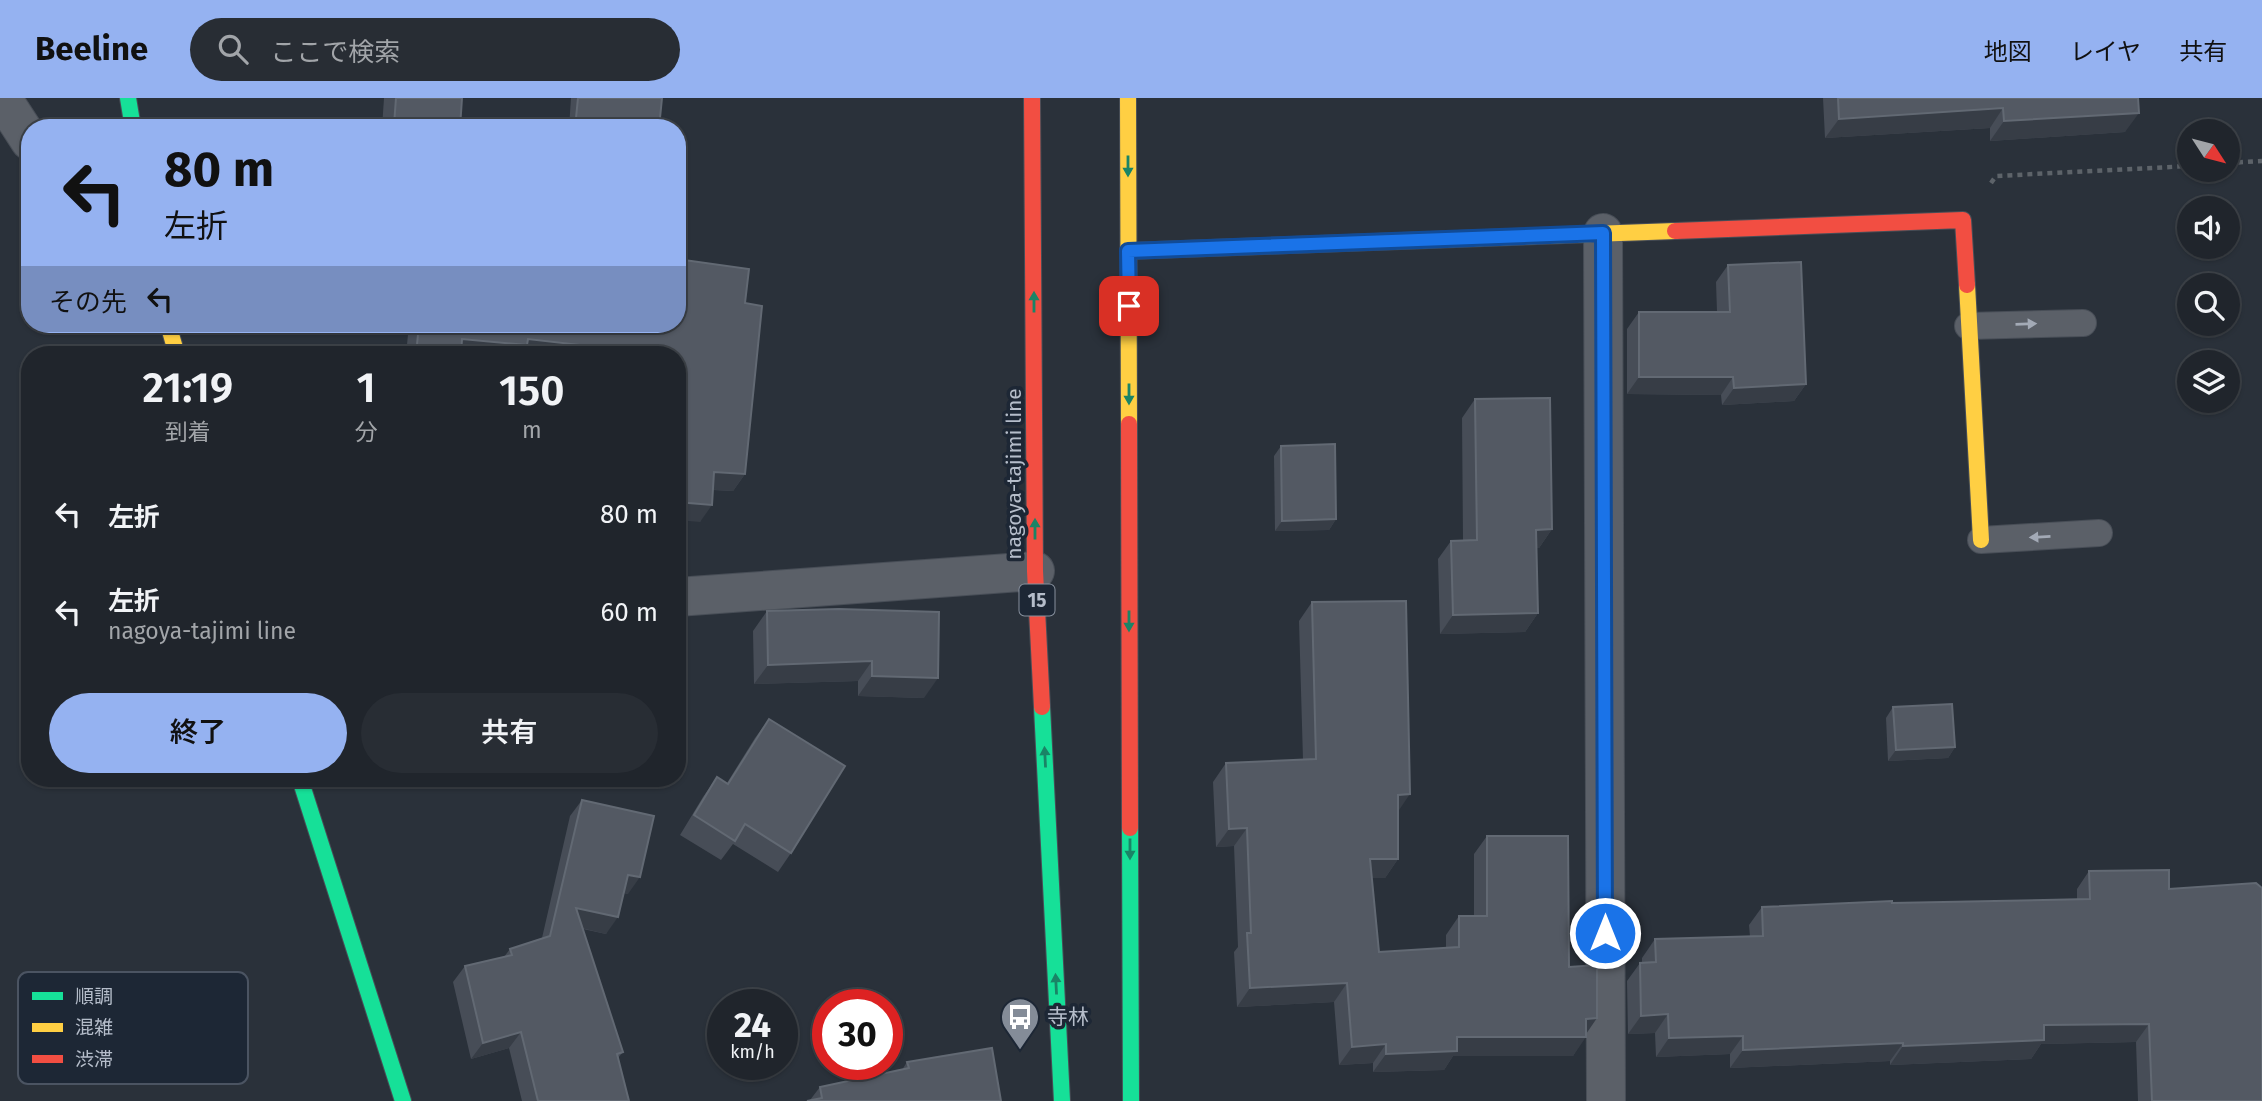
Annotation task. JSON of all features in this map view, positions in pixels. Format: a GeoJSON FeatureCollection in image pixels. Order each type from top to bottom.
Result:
{"type":"FeatureCollection","features":[{"type":"Feature","properties":{"kind":"main road"},"geometry":{"type":"LineString","coordinates":[[128,98],[132,119]]}},
{"type":"Feature","properties":{"kind":"main road","name":"nagoya-tajimi line"},"geometry":{"type":"LineString","coordinates":[[1032,98],[1035,571],[1062,1101]]}},
{"type":"Feature","properties":{"kind":"main road"},"geometry":{"type":"LineString","coordinates":[[1128,98],[1131,1101]]}},
{"type":"Feature","properties":{"kind":"main road"},"geometry":{"type":"LineString","coordinates":[[1128,251],[1963,220],[1981,540]]}},
{"type":"Feature","properties":{"kind":"main road"},"geometry":{"type":"LineString","coordinates":[[303,787],[403,1101]]}},
{"type":"Feature","properties":{"kind":"street"},"geometry":{"type":"LineString","coordinates":[[2,98],[21,127]]}},
{"type":"Feature","properties":{"kind":"street"},"geometry":{"type":"LineString","coordinates":[[1603,233],[1606,1101]]}},
{"type":"Feature","properties":{"kind":"street"},"geometry":{"type":"LineString","coordinates":[[686,596],[1035,571]]}},
{"type":"Feature","properties":{"kind":"lane"},"geometry":{"type":"LineString","coordinates":[[1968,326],[2083,323]]}},
{"type":"Feature","properties":{"kind":"lane"},"geometry":{"type":"LineString","coordinates":[[1981,540],[2099,534]]}},
{"type":"Feature","properties":{"kind":"path"},"geometry":{"type":"LineString","coordinates":[[2240,162],[2262,161]]}},
{"type":"Feature","properties":{"kind":"path"},"geometry":{"type":"LineString","coordinates":[[1963,220],[1996,176],[2177,167]]}},
{"type":"Feature","properties":{"kind":"building"},"geometry":{"type":"Polygon","coordinates":[[[396,98],[462,98],[461,119],[394,119],[396,98]]]}},
{"type":"Feature","properties":{"kind":"building"},"geometry":{"type":"Polygon","coordinates":[[[578,98],[662,98],[660,119],[576,119],[578,98]]]}},
{"type":"Feature","properties":{"kind":"building"},"geometry":{"type":"Polygon","coordinates":[[[1838,98],[2138,98],[2139,113],[2004,121],[2003,108],[1839,119],[1838,98]]]}},
{"type":"Feature","properties":{"kind":"building"},"geometry":{"type":"Polygon","coordinates":[[[686,260],[749,269],[745,303],[762,306],[745,474],[714,472],[712,505],[686,503],[686,346],[589,346],[528,339],[527,345],[462,339],[462,346],[417,346],[418,333],[686,333],[686,260]]]}},
{"type":"Feature","properties":{"kind":"building"},"geometry":{"type":"Polygon","coordinates":[[[1801,262],[1806,384],[1734,388],[1733,377],[1639,377],[1639,312],[1730,312],[1728,265],[1801,262]]]}},
{"type":"Feature","properties":{"kind":"building"},"geometry":{"type":"Polygon","coordinates":[[[1550,398],[1552,529],[1536,530],[1538,613],[1453,615],[1451,541],[1477,540],[1475,399],[1550,398]]]}},
{"type":"Feature","properties":{"kind":"building"},"geometry":{"type":"Polygon","coordinates":[[[1335,444],[1336,519],[1282,521],[1281,446],[1335,444]]]}},
{"type":"Feature","properties":{"kind":"building"},"geometry":{"type":"Polygon","coordinates":[[[1406,601],[1410,794],[1398,795],[1398,859],[1370,859],[1379,952],[1459,947],[1459,916],[1487,916],[1487,836],[1568,836],[1569,967],[1597,965],[1597,1018],[1586,1019],[1586,1037],[1457,1037],[1457,1051],[1386,1054],[1386,1044],[1352,1047],[1347,983],[1250,988],[1247,828],[1229,829],[1226,763],[1316,759],[1312,602],[1406,601]]]}},
{"type":"Feature","properties":{"kind":"building"},"geometry":{"type":"Polygon","coordinates":[[[839,609],[939,612],[938,678],[872,676],[872,661],[768,665],[767,611],[839,609]]]}},
{"type":"Feature","properties":{"kind":"building"},"geometry":{"type":"Polygon","coordinates":[[[1952,704],[1955,747],[1896,750],[1893,707],[1952,704]]]}},
{"type":"Feature","properties":{"kind":"building"},"geometry":{"type":"Polygon","coordinates":[[[769,719],[845,766],[791,853],[745,824],[735,841],[694,815],[717,777],[728,784],[769,719]]]}},
{"type":"Feature","properties":{"kind":"building"},"geometry":{"type":"Polygon","coordinates":[[[582,800],[654,816],[640,877],[628,875],[618,917],[576,908],[623,1052],[617,1054],[629,1101],[538,1101],[521,1032],[483,1043],[465,966],[512,955],[510,949],[550,936],[582,800]]]}},
{"type":"Feature","properties":{"kind":"building"},"geometry":{"type":"Polygon","coordinates":[[[2169,870],[2169,889],[2256,883],[2262,888],[2262,1101],[2152,1101],[2149,1024],[2044,1025],[2044,1040],[1743,1050],[1743,1036],[1669,1038],[1668,1014],[1641,1016],[1640,963],[1656,962],[1655,939],[1763,936],[1762,907],[1892,901],[2090,899],[2089,871],[2169,870]]]}},
{"type":"Feature","properties":{"kind":"building"},"geometry":{"type":"Polygon","coordinates":[[[992,1048],[1001,1101],[807,1101],[822,1098],[820,1087],[853,1080],[903,1080],[903,1069],[909,1068],[907,1062],[992,1048]]]}},
{"type":"Feature","properties":{"kind":"traffic: fast"},"geometry":{"type":"LineString","coordinates":[[128,98],[132,119]]}},
{"type":"Feature","properties":{"kind":"traffic: fast"},"geometry":{"type":"LineString","coordinates":[[1042,707],[1062,1101]]}},
{"type":"Feature","properties":{"kind":"traffic: fast"},"geometry":{"type":"LineString","coordinates":[[303,787],[403,1101]]}},
{"type":"Feature","properties":{"kind":"traffic: fast"},"geometry":{"type":"LineString","coordinates":[[1130,828],[1131,1101]]}},
{"type":"Feature","properties":{"kind":"traffic: slow"},"geometry":{"type":"LineString","coordinates":[[1128,98],[1129,424]]}},
{"type":"Feature","properties":{"kind":"traffic: slow"},"geometry":{"type":"LineString","coordinates":[[1128,251],[1675,231]]}},
{"type":"Feature","properties":{"kind":"traffic: slow"},"geometry":{"type":"LineString","coordinates":[[1967,285],[1981,540]]}},
{"type":"Feature","properties":{"kind":"traffic: slow"},"geometry":{"type":"LineString","coordinates":[[171,333],[174,346]]}},
{"type":"Feature","properties":{"kind":"traffic: jam"},"geometry":{"type":"LineString","coordinates":[[1032,98],[1035,571],[1042,707]]}},
{"type":"Feature","properties":{"kind":"traffic: jam"},"geometry":{"type":"LineString","coordinates":[[1675,231],[1963,220],[1967,285]]}},
{"type":"Feature","properties":{"kind":"traffic: jam"},"geometry":{"type":"LineString","coordinates":[[1129,424],[1130,828]]}},
{"type":"Feature","properties":{"kind":"place","name":"寺林"},"geometry":{"type":"Point","coordinates":[1020,1051]}},
{"type":"Feature","properties":{"kind":"route"},"geometry":{"type":"LineString","coordinates":[[1129,306],[1128,251],[1603,233],[1605,933]]}}]}
